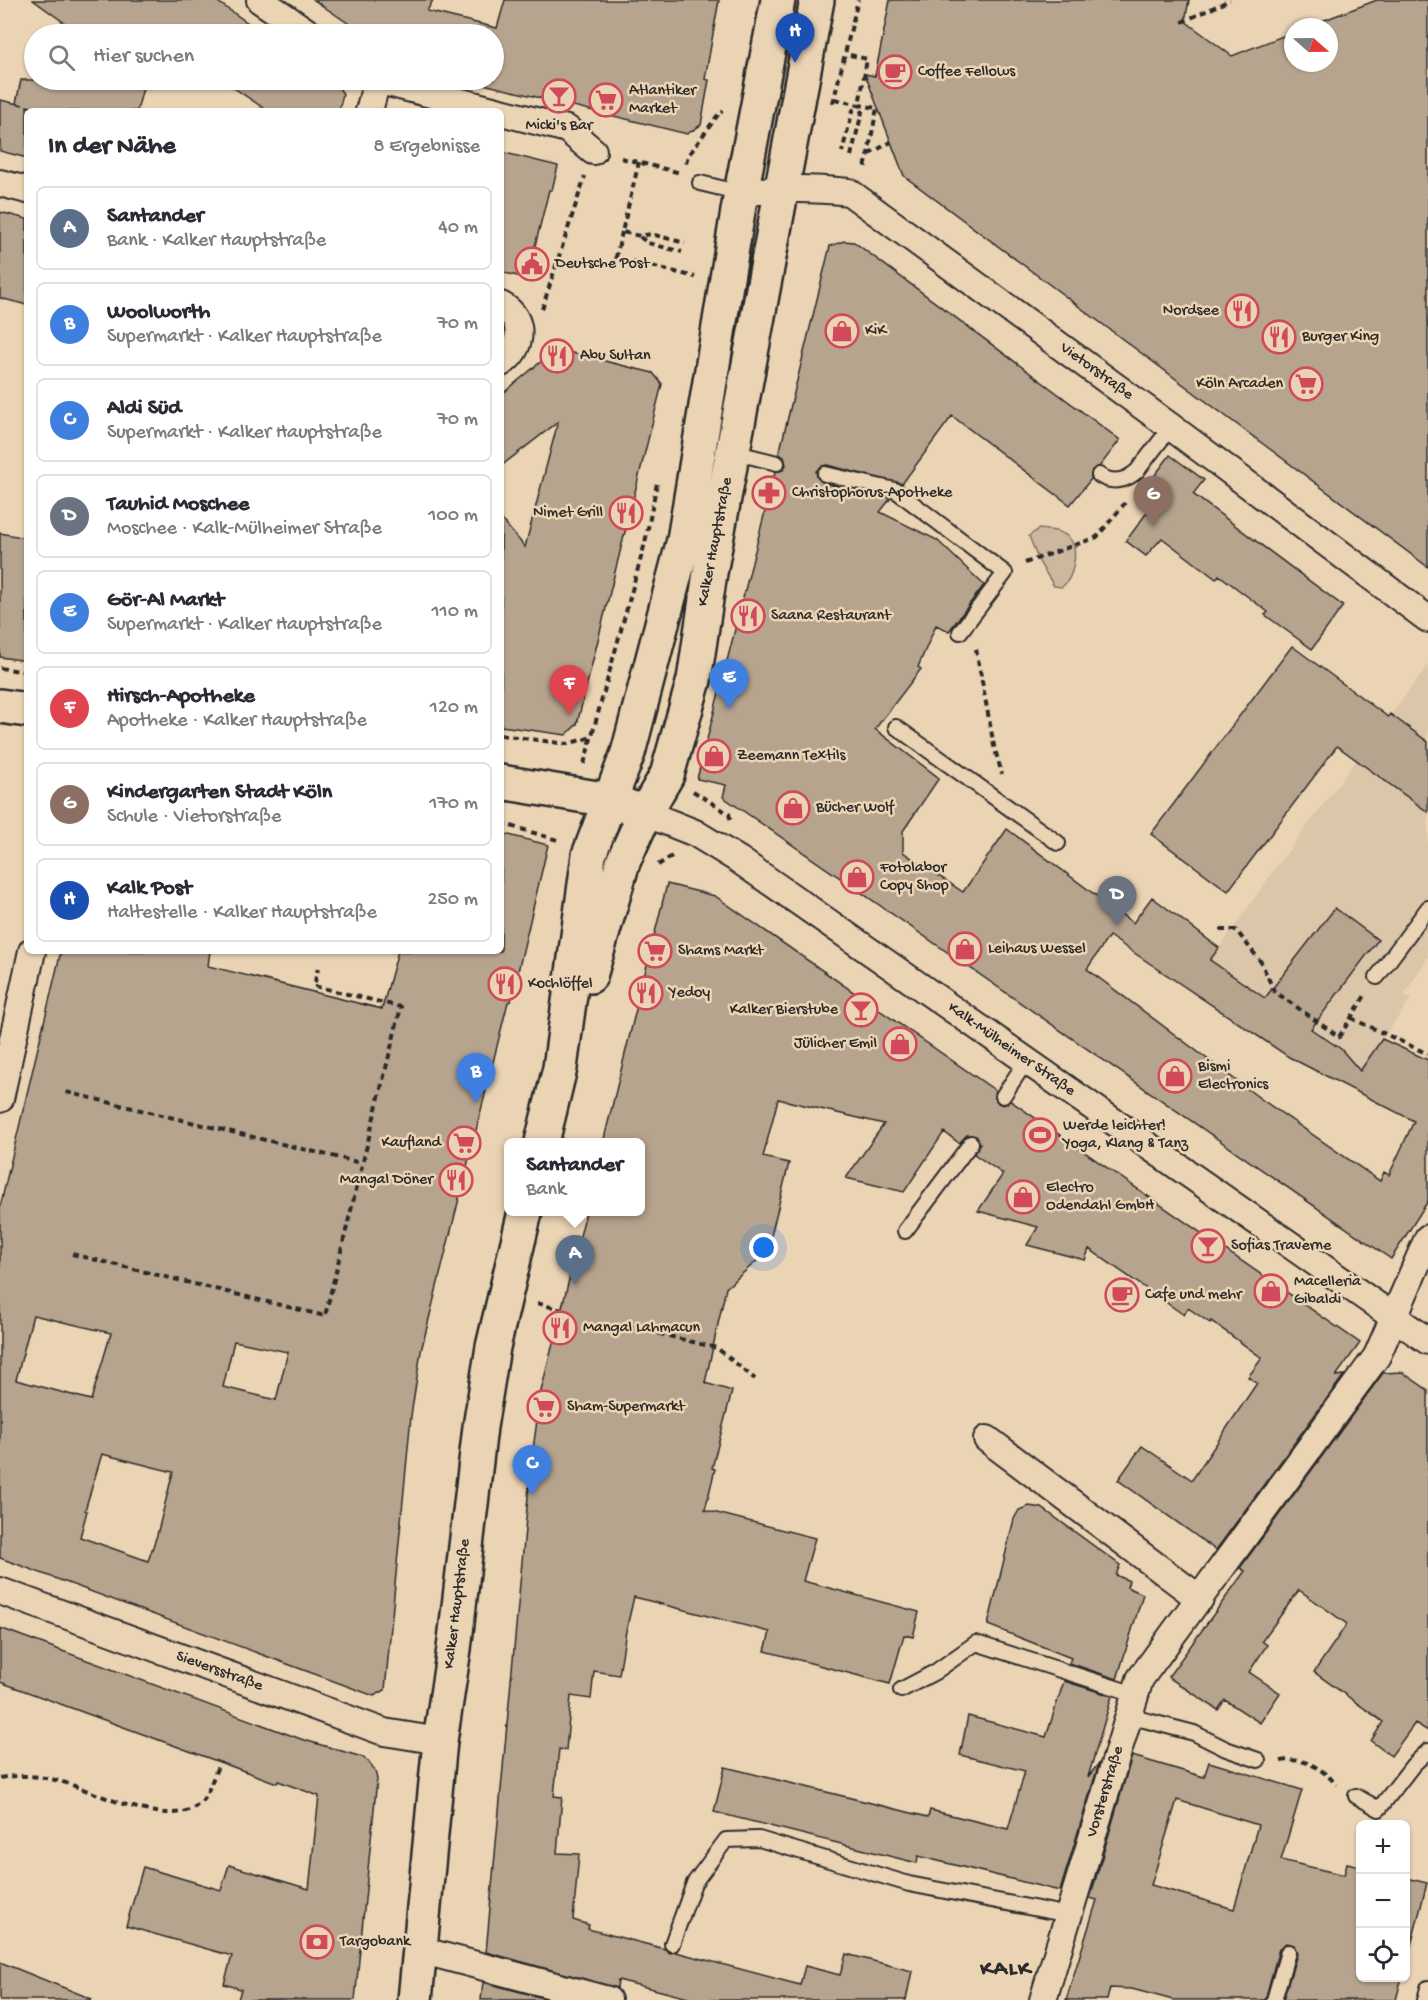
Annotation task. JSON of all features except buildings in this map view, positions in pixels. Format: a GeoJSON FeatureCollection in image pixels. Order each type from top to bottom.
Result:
{"type":"FeatureCollection","features":[{"type":"Feature","properties":{"kind":"main road","name":"Kalker Hauptstraße"},"geometry":{"type":"LineString","coordinates":[[543,1138],[560,1068],[589,855],[628,753],[684,540],[741,193],[778,0]]}},
{"type":"Feature","properties":{"kind":"main road","name":"Kalker Hauptstraße"},"geometry":{"type":"LineString","coordinates":[[560,1068],[583,1008],[623,862],[645,813],[667,775],[689,702],[710,573],[817,0]]}},
{"type":"Feature","properties":{"kind":"main road"},"geometry":{"type":"LineString","coordinates":[[0,706],[24,710]]}},
{"type":"Feature","properties":{"kind":"main road"},"geometry":{"type":"LineString","coordinates":[[504,783],[609,800],[645,813]]}},
{"type":"Feature","properties":{"kind":"main road","name":"Kalker Hauptstraße"},"geometry":{"type":"LineString","coordinates":[[415,2000],[440,1741],[454,1649],[480,1427],[493,1347],[524,1216]]}},
{"type":"Feature","properties":{"kind":"street"},"geometry":{"type":"LineString","coordinates":[[260,0],[295,24]]}},
{"type":"Feature","properties":{"kind":"street"},"geometry":{"type":"LineString","coordinates":[[370,108],[374,90]]}},
{"type":"Feature","properties":{"kind":"street"},"geometry":{"type":"LineString","coordinates":[[414,90],[484,108]]}},
{"type":"Feature","properties":{"kind":"street"},"geometry":{"type":"LineString","coordinates":[[504,113],[567,129],[593,151]]}},
{"type":"Feature","properties":{"kind":"street"},"geometry":{"type":"LineString","coordinates":[[0,183],[24,189]]}},
{"type":"Feature","properties":{"kind":"street","name":"Vietorstraße"},"geometry":{"type":"LineString","coordinates":[[741,193],[782,188],[849,192],[1171,427],[1428,619]]}},
{"type":"Feature","properties":{"kind":"street"},"geometry":{"type":"LineString","coordinates":[[504,360],[514,351],[520,332],[507,310]]}},
{"type":"Feature","properties":{"kind":"street","name":"Kalk-Mülheimer Straße"},"geometry":{"type":"LineString","coordinates":[[645,813],[695,833],[739,860],[1428,1341]]}},
{"type":"Feature","properties":{"kind":"street"},"geometry":{"type":"LineString","coordinates":[[0,1099],[31,954]]}},
{"type":"Feature","properties":{"kind":"street","name":"Vorsterstraße"},"geometry":{"type":"LineString","coordinates":[[1044,2000],[1140,1679],[1377,1356],[1428,1238]]}},
{"type":"Feature","properties":{"kind":"street"},"geometry":{"type":"LineString","coordinates":[[987,1439],[1200,1599]]}},
{"type":"Feature","properties":{"kind":"street","name":"Sieversstraße"},"geometry":{"type":"LineString","coordinates":[[0,1591],[384,1732],[440,1741]]}},
{"type":"Feature","properties":{"kind":"street"},"geometry":{"type":"LineString","coordinates":[[420,1950],[608,2000]]}},
{"type":"Feature","properties":{"kind":"lane"},"geometry":{"type":"LineString","coordinates":[[700,183],[741,193]]}},
{"type":"Feature","properties":{"kind":"lane"},"geometry":{"type":"LineString","coordinates":[[1099,475],[1103,478],[1123,481],[1130,477],[1171,427]]}},
{"type":"Feature","properties":{"kind":"lane"},"geometry":{"type":"LineString","coordinates":[[733,452],[777,463]]}},
{"type":"Feature","properties":{"kind":"lane"},"geometry":{"type":"LineString","coordinates":[[825,474],[895,490],[1005,573],[960,632]]}},
{"type":"Feature","properties":{"kind":"lane"},"geometry":{"type":"LineString","coordinates":[[896,727],[1058,843]]}},
{"type":"Feature","properties":{"kind":"lane"},"geometry":{"type":"LineString","coordinates":[[1377,977],[1428,908]]}},
{"type":"Feature","properties":{"kind":"lane"},"geometry":{"type":"LineString","coordinates":[[1004,1096],[1027,1060]]}},
{"type":"Feature","properties":{"kind":"lane"},"geometry":{"type":"LineString","coordinates":[[905,1231],[971,1143]]}},
{"type":"Feature","properties":{"kind":"lane"},"geometry":{"type":"LineString","coordinates":[[901,1690],[935,1672],[976,1643],[1132,1705],[1226,1749],[1258,1760]]}},
{"type":"Feature","properties":{"kind":"lane"},"geometry":{"type":"LineString","coordinates":[[1356,1796],[1379,1809],[1413,1765],[1428,1751]]}},
{"type":"Feature","properties":{"kind":"lane"},"geometry":{"type":"LineString","coordinates":[[672,1944],[694,1883],[726,1840],[759,1839],[909,1884],[1069,1915]]}},
{"type":"Feature","properties":{"kind":"lane"},"geometry":{"type":"LineString","coordinates":[[1274,2000],[1288,1952]]}},
{"type":"Feature","properties":{"kind":"lane"},"geometry":{"type":"LineString","coordinates":[[1425,2000],[1428,1988]]}},
{"type":"Feature","properties":{"kind":"path"},"geometry":{"type":"LineString","coordinates":[[830,109],[835,99],[858,0]]}},
{"type":"Feature","properties":{"kind":"path"},"geometry":{"type":"LineString","coordinates":[[1182,22],[1230,0]]}},
{"type":"Feature","properties":{"kind":"path"},"geometry":{"type":"LineString","coordinates":[[842,152],[853,110],[858,106],[867,59],[850,55]]}},
{"type":"Feature","properties":{"kind":"path"},"geometry":{"type":"LineString","coordinates":[[835,99],[858,106],[877,108],[858,198]]}},
{"type":"Feature","properties":{"kind":"path"},"geometry":{"type":"LineString","coordinates":[[851,156],[862,112],[858,106]]}},
{"type":"Feature","properties":{"kind":"path"},"geometry":{"type":"LineString","coordinates":[[507,310],[526,318],[541,313],[593,151],[683,174],[688,156],[720,112]]}},
{"type":"Feature","properties":{"kind":"path"},"geometry":{"type":"LineString","coordinates":[[869,154],[891,142]]}},
{"type":"Feature","properties":{"kind":"path"},"geometry":{"type":"LineString","coordinates":[[639,162],[616,257],[697,278]]}},
{"type":"Feature","properties":{"kind":"path"},"geometry":{"type":"LineString","coordinates":[[622,232],[639,236],[651,234],[685,243]]}},
{"type":"Feature","properties":{"kind":"path"},"geometry":{"type":"LineString","coordinates":[[639,236],[648,243],[682,252]]}},
{"type":"Feature","properties":{"kind":"path"},"geometry":{"type":"LineString","coordinates":[[576,795],[645,543],[658,480]]}},
{"type":"Feature","properties":{"kind":"path"},"geometry":{"type":"LineString","coordinates":[[1005,573],[1017,566],[1097,537],[1131,495]]}},
{"type":"Feature","properties":{"kind":"path"},"geometry":{"type":"LineString","coordinates":[[960,632],[974,641],[994,746],[1002,774],[1000,801]]}},
{"type":"Feature","properties":{"kind":"path"},"geometry":{"type":"LineString","coordinates":[[0,668],[24,672]]}},
{"type":"Feature","properties":{"kind":"path"},"geometry":{"type":"LineString","coordinates":[[504,735],[567,744],[591,737]]}},
{"type":"Feature","properties":{"kind":"path"},"geometry":{"type":"LineString","coordinates":[[690,789],[729,814]]}},
{"type":"Feature","properties":{"kind":"path"},"geometry":{"type":"LineString","coordinates":[[504,824],[569,844],[585,886]]}},
{"type":"Feature","properties":{"kind":"path"},"geometry":{"type":"LineString","coordinates":[[1220,930],[1236,930],[1261,962],[1274,991],[1339,1037],[1377,977]]}},
{"type":"Feature","properties":{"kind":"path"},"geometry":{"type":"LineString","coordinates":[[72,1254],[325,1316],[401,1007],[314,986],[318,968]]}},
{"type":"Feature","properties":{"kind":"path"},"geometry":{"type":"LineString","coordinates":[[1351,1018],[1428,1054]]}},
{"type":"Feature","properties":{"kind":"path"},"geometry":{"type":"LineString","coordinates":[[66,1092],[362,1163]]}},
{"type":"Feature","properties":{"kind":"path"},"geometry":{"type":"LineString","coordinates":[[628,1326],[717,1348],[756,1379]]}},
{"type":"Feature","properties":{"kind":"path"},"geometry":{"type":"LineString","coordinates":[[1258,1760],[1274,1762],[1291,1759],[1307,1762],[1356,1796]]}},
{"type":"Feature","properties":{"kind":"path"},"geometry":{"type":"LineString","coordinates":[[0,1778],[13,1775],[58,1780],[152,1812],[171,1814],[188,1810],[201,1803],[218,1766]]}},
{"type":"Feature","properties":{"kind":"shaded area"},"geometry":{"type":"Polygon","coordinates":[[[1039,529],[1061,533],[1072,542],[1074,562],[1070,577],[1062,587],[1054,586],[1039,562],[1029,536],[1039,529]]]}},
{"type":"Feature","properties":{"kind":"shaded area"},"geometry":{"type":"Polygon","coordinates":[[[1428,665],[1428,957],[1404,995],[1411,999],[1360,1071],[1341,1048],[1211,960],[1277,866],[1428,665]]]}},
{"type":"Feature","properties":{"kind":"place","name":"Kalk Post"},"geometry":{"type":"Point","coordinates":[795,63]}},
{"type":"Feature","properties":{"kind":"place","name":"Coffee Fellows"},"geometry":{"type":"Point","coordinates":[895,72]}},
{"type":"Feature","properties":{"kind":"place","name":"Micki's Bar"},"geometry":{"type":"Point","coordinates":[559,96]}},
{"type":"Feature","properties":{"kind":"place","name":"Atlantiker Market"},"geometry":{"type":"Point","coordinates":[606,100]}},
{"type":"Feature","properties":{"kind":"place","name":"Deutsche Post"},"geometry":{"type":"Point","coordinates":[532,264]}},
{"type":"Feature","properties":{"kind":"place","name":"Nordsee"},"geometry":{"type":"Point","coordinates":[1242,311]}},
{"type":"Feature","properties":{"kind":"place","name":"KiK"},"geometry":{"type":"Point","coordinates":[842,331]}},
{"type":"Feature","properties":{"kind":"place","name":"Burger King"},"geometry":{"type":"Point","coordinates":[1279,337]}},
{"type":"Feature","properties":{"kind":"place","name":"Abu Sultan"},"geometry":{"type":"Point","coordinates":[557,356]}},
{"type":"Feature","properties":{"kind":"place","name":"Köln Arcaden"},"geometry":{"type":"Point","coordinates":[1306,384]}},
{"type":"Feature","properties":{"kind":"place","name":"Christophorus-Apotheke"},"geometry":{"type":"Point","coordinates":[769,493]}},
{"type":"Feature","properties":{"kind":"place","name":"Nimet Grill"},"geometry":{"type":"Point","coordinates":[626,513]}},
{"type":"Feature","properties":{"kind":"place","name":"Kindergarten Stadt Köln"},"geometry":{"type":"Point","coordinates":[1153,526]}},
{"type":"Feature","properties":{"kind":"place","name":"Saana Restaurant"},"geometry":{"type":"Point","coordinates":[748,616]}},
{"type":"Feature","properties":{"kind":"place","name":"Gör-Al Markt"},"geometry":{"type":"Point","coordinates":[729,709]}},
{"type":"Feature","properties":{"kind":"place","name":"Hirsch-Apotheke"},"geometry":{"type":"Point","coordinates":[569,715]}},
{"type":"Feature","properties":{"kind":"place","name":"Zeemann Textils"},"geometry":{"type":"Point","coordinates":[714,756]}},
{"type":"Feature","properties":{"kind":"place","name":"Bücher Wolf"},"geometry":{"type":"Point","coordinates":[793,808]}},
{"type":"Feature","properties":{"kind":"place","name":"Fotolabor Copy Shop"},"geometry":{"type":"Point","coordinates":[857,877]}},
{"type":"Feature","properties":{"kind":"place","name":"Tauhid Moschee"},"geometry":{"type":"Point","coordinates":[1117,926]}},
{"type":"Feature","properties":{"kind":"place","name":"Leihaus Wessel"},"geometry":{"type":"Point","coordinates":[965,949]}},
{"type":"Feature","properties":{"kind":"place","name":"Shams Markt"},"geometry":{"type":"Point","coordinates":[655,951]}},
{"type":"Feature","properties":{"kind":"place","name":"Kochlöffel"},"geometry":{"type":"Point","coordinates":[505,984]}},
{"type":"Feature","properties":{"kind":"place","name":"Yedoy"},"geometry":{"type":"Point","coordinates":[646,993]}},
{"type":"Feature","properties":{"kind":"place","name":"Kalker Bierstube"},"geometry":{"type":"Point","coordinates":[861,1010]}},
{"type":"Feature","properties":{"kind":"place","name":"Jülicher Emil"},"geometry":{"type":"Point","coordinates":[900,1044]}},
{"type":"Feature","properties":{"kind":"place","name":"Bismi Electronics"},"geometry":{"type":"Point","coordinates":[1175,1076]}},
{"type":"Feature","properties":{"kind":"place","name":"Woolworth"},"geometry":{"type":"Point","coordinates":[476,1103]}},
{"type":"Feature","properties":{"kind":"place","name":"Werde leichter! Yoga, Klang & Tanz"},"geometry":{"type":"Point","coordinates":[1040,1135]}},
{"type":"Feature","properties":{"kind":"place","name":"Kaufland"},"geometry":{"type":"Point","coordinates":[464,1143]}},
{"type":"Feature","properties":{"kind":"place","name":"Mangal Döner"},"geometry":{"type":"Point","coordinates":[456,1180]}},
{"type":"Feature","properties":{"kind":"place","name":"Electro Odendahl GmbH"},"geometry":{"type":"Point","coordinates":[1023,1197]}},
{"type":"Feature","properties":{"kind":"place","name":"Sofias Traverne"},"geometry":{"type":"Point","coordinates":[1208,1246]}},
{"type":"Feature","properties":{"kind":"place","name":"Santander"},"geometry":{"type":"Point","coordinates":[575,1285]}},
{"type":"Feature","properties":{"kind":"place","name":"Macelleria Gibaldi"},"geometry":{"type":"Point","coordinates":[1271,1291]}},
{"type":"Feature","properties":{"kind":"place","name":"Cafe und mehr"},"geometry":{"type":"Point","coordinates":[1122,1295]}},
{"type":"Feature","properties":{"kind":"place","name":"Mangal Lahmacun"},"geometry":{"type":"Point","coordinates":[560,1328]}},
{"type":"Feature","properties":{"kind":"place","name":"Sham-Supermarkt"},"geometry":{"type":"Point","coordinates":[544,1407]}},
{"type":"Feature","properties":{"kind":"place","name":"Aldi Süd"},"geometry":{"type":"Point","coordinates":[532,1495]}},
{"type":"Feature","properties":{"kind":"place","name":"Targobank"},"geometry":{"type":"Point","coordinates":[317,1942]}},
{"type":"Feature","properties":{"kind":"district","name":"KALK"},"geometry":{"type":"Point","coordinates":[1006,1970]}}]}
